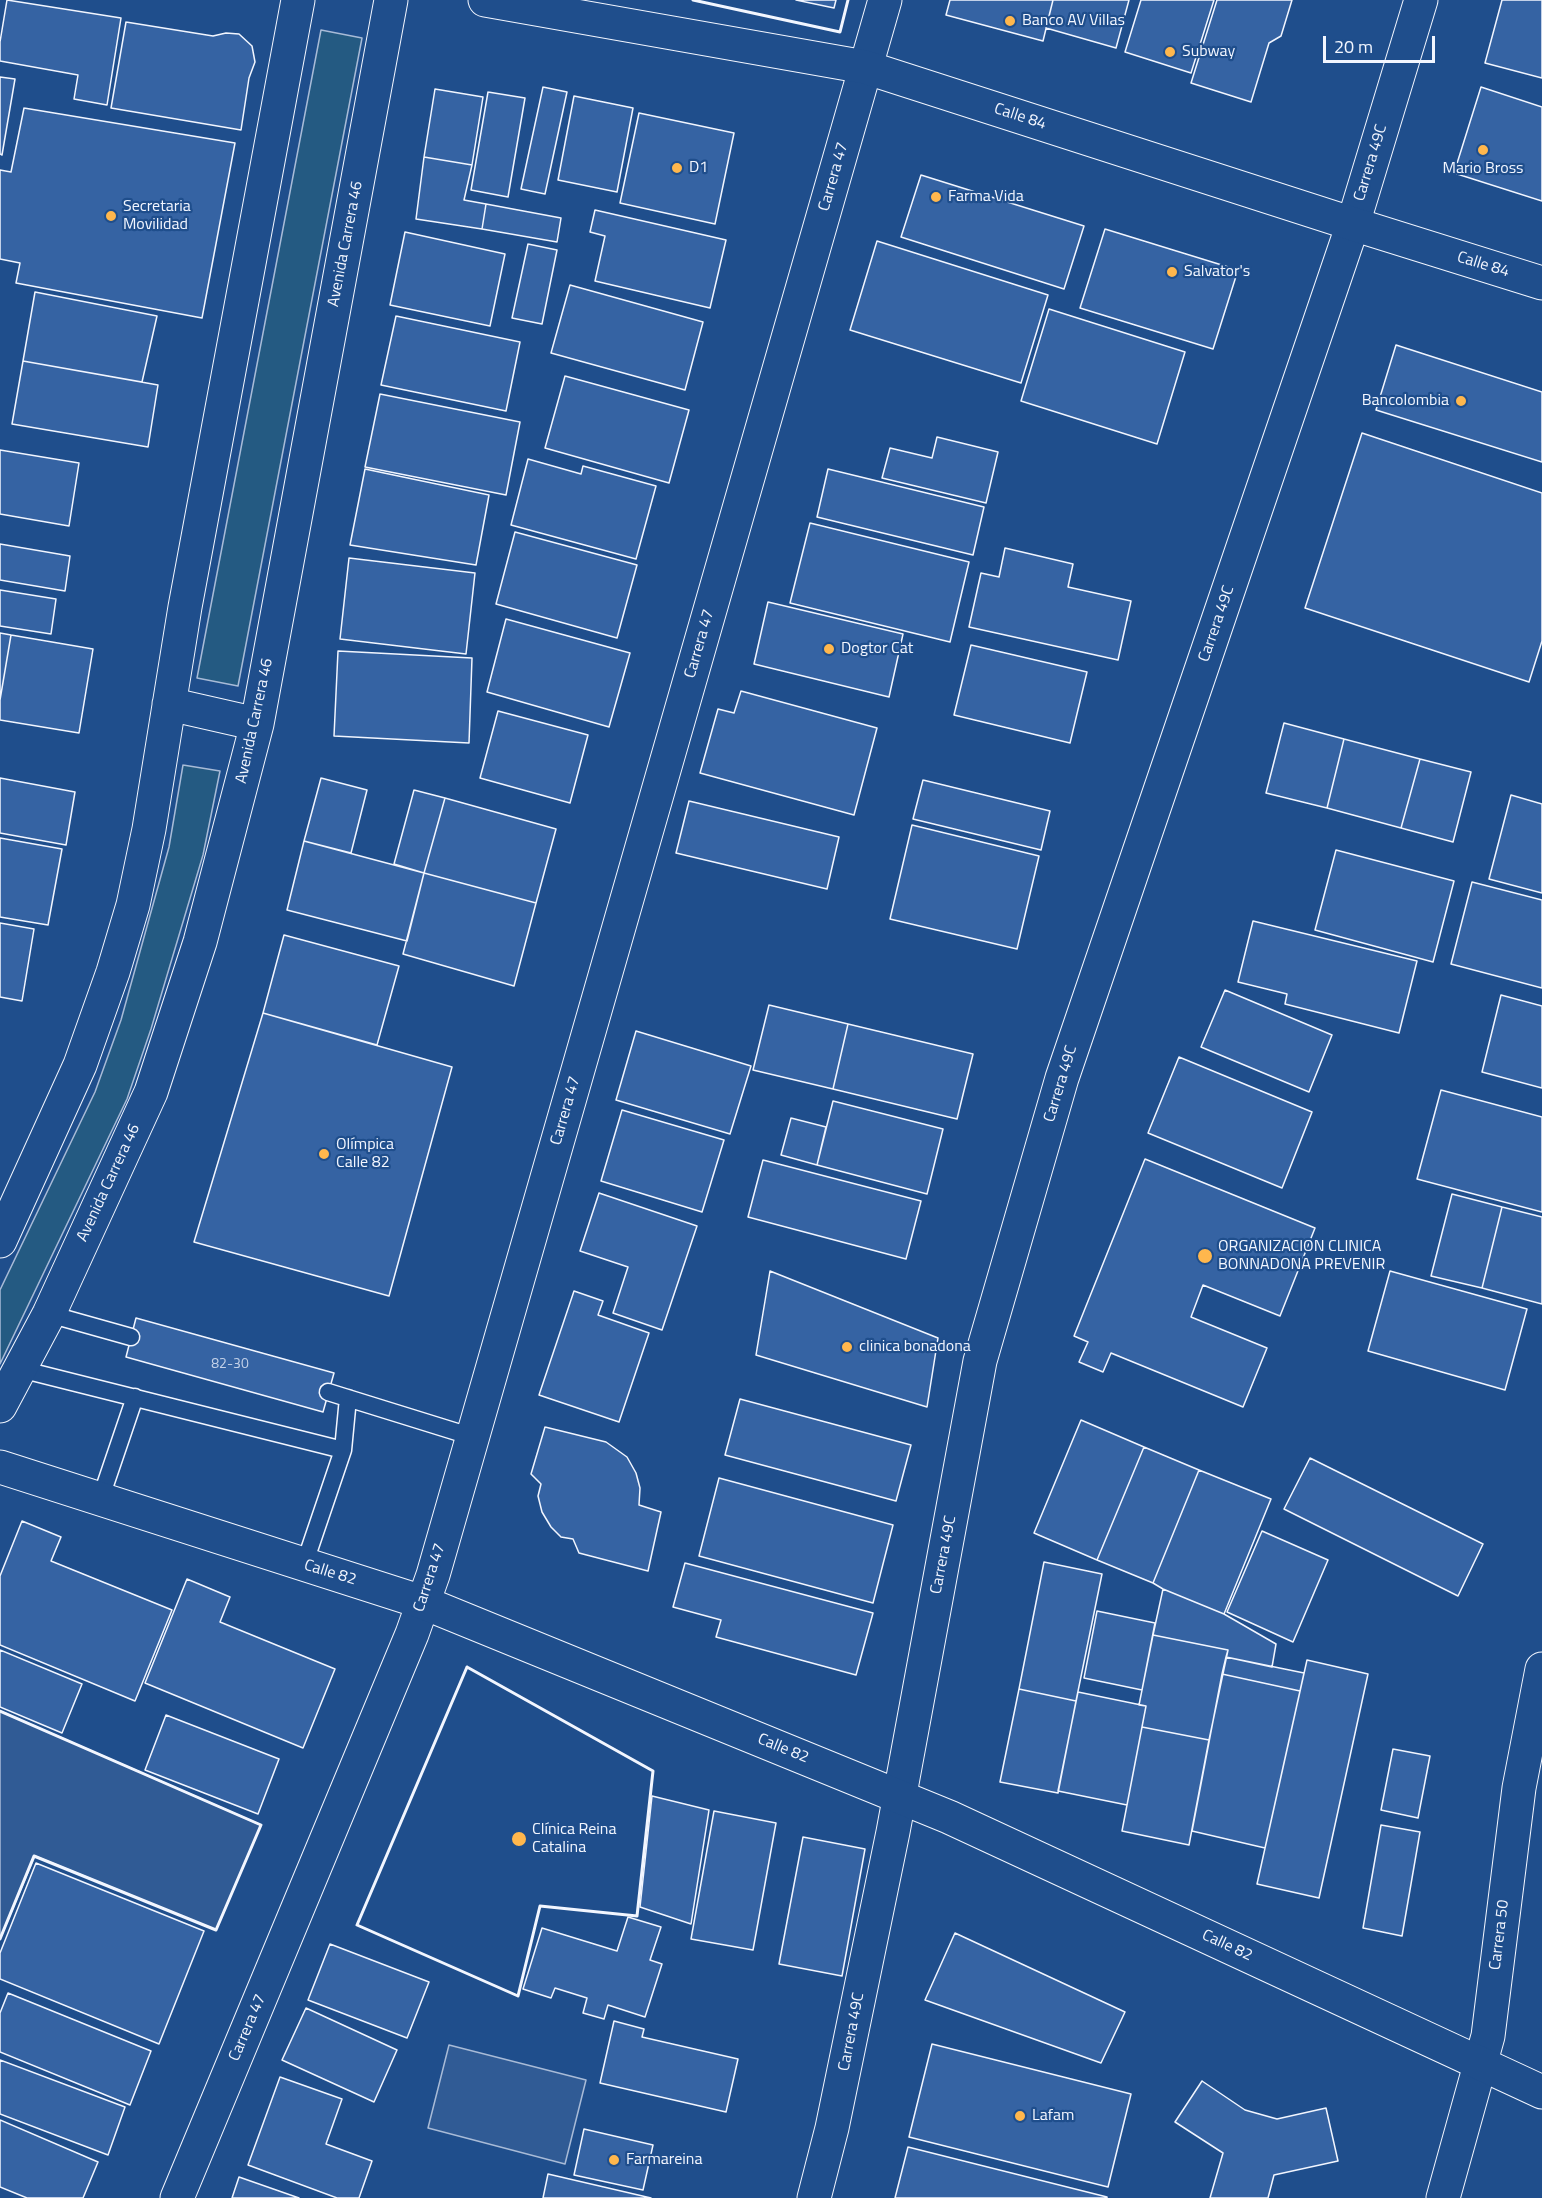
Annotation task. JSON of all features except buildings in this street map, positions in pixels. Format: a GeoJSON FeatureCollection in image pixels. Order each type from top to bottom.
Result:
{"type":"FeatureCollection","features":[{"type":"Feature","properties":{"kind":"street"},"geometry":{"type":"LineString","coordinates":[[0,1241],[80,1065],[132,905],[149,829],[184,607],[298,0]]}},
{"type":"Feature","properties":{"kind":"street","name":"Avenida Carrera 46"},"geometry":{"type":"LineString","coordinates":[[0,1406],[49,1314],[154,1082],[200,942],[257,724],[392,0]]}},
{"type":"Feature","properties":{"kind":"street","name":"Calle 84"},"geometry":{"type":"LineString","coordinates":[[485,0],[865,67],[1542,283]]}},
{"type":"Feature","properties":{"kind":"street","name":"Carrera 47"},"geometry":{"type":"LineString","coordinates":[[177,2198],[407,1645],[433,1575],[885,0]]}},
{"type":"Feature","properties":{"kind":"street","name":"Carrera 49C"},"geometry":{"type":"LineString","coordinates":[[814,2198],[832,2128],[899,1797],[980,1361],[1059,1089],[1353,224],[1420,0]]}},
{"type":"Feature","properties":{"kind":"street"},"geometry":{"type":"LineString","coordinates":[[169,704],[257,724]]}},
{"type":"Feature","properties":{"kind":"street","name":"Calle 82"},"geometry":{"type":"LineString","coordinates":[[0,1467],[422,1602],[949,1817],[1542,2092]]}},
{"type":"Feature","properties":{"kind":"street","name":"Carrera 50"},"geometry":{"type":"LineString","coordinates":[[1443,2198],[1488,2036],[1519,1788],[1542,1669]]}},
{"type":"Feature","properties":{"kind":"lane"},"geometry":{"type":"LineString","coordinates":[[49,1314],[131,1337]]}},
{"type":"Feature","properties":{"kind":"lane"},"geometry":{"type":"LineString","coordinates":[[20,1369],[343,1450]]}},
{"type":"Feature","properties":{"kind":"lane"},"geometry":{"type":"LineString","coordinates":[[328,1392],[474,1437]]}},
{"type":"Feature","properties":{"kind":"lane"},"geometry":{"type":"LineString","coordinates":[[100,1500],[135,1397]]}},
{"type":"Feature","properties":{"kind":"lane"},"geometry":{"type":"LineString","coordinates":[[304,1565],[343,1450],[348,1398]]}},
{"type":"Feature","properties":{"kind":"shaded area"},"geometry":{"type":"Polygon","coordinates":[[[321,30],[362,38],[238,686],[197,678],[321,30]]]}},
{"type":"Feature","properties":{"kind":"shaded area"},"geometry":{"type":"Polygon","coordinates":[[[183,765],[220,771],[203,855],[151,1029],[127,1099],[0,1364],[0,1290],[95,1092],[121,1020],[169,847],[183,765]]]}},
{"type":"Feature","properties":{"kind":"shaded area"},"geometry":{"type":"Polygon","coordinates":[[[0,1711],[261,1825],[216,1930],[35,1856],[0,1939],[0,1711]]]}},
{"type":"Feature","properties":{"kind":"shaded area"},"geometry":{"type":"Polygon","coordinates":[[[449,2045],[586,2080],[565,2164],[428,2128],[449,2045]]]}},
{"type":"Feature","properties":{"kind":"wall"},"geometry":{"type":"LineString","coordinates":[[693,0],[840,32],[848,0]]}},
{"type":"Feature","properties":{"kind":"wall"},"geometry":{"type":"LineString","coordinates":[[467,1667],[653,1771],[637,1916],[540,1906],[518,1996],[357,1925],[467,1667]]}},
{"type":"Feature","properties":{"kind":"wall"},"geometry":{"type":"LineString","coordinates":[[0,1711],[261,1825],[216,1930],[34,1856],[0,1939]]}},
{"type":"Feature","properties":{"kind":"place","name":"Banco AV Villas"},"geometry":{"type":"Point","coordinates":[1010,21]}},
{"type":"Feature","properties":{"kind":"place","name":"Subway"},"geometry":{"type":"Point","coordinates":[1170,52]}},
{"type":"Feature","properties":{"kind":"place","name":"Mario Bross"},"geometry":{"type":"Point","coordinates":[1483,150]}},
{"type":"Feature","properties":{"kind":"place","name":"D1"},"geometry":{"type":"Point","coordinates":[677,168]}},
{"type":"Feature","properties":{"kind":"place","name":"Farma Vida"},"geometry":{"type":"Point","coordinates":[936,197]}},
{"type":"Feature","properties":{"kind":"place","name":"Secretaria Movilidad"},"geometry":{"type":"Point","coordinates":[111,216]}},
{"type":"Feature","properties":{"kind":"place","name":"Salvator's"},"geometry":{"type":"Point","coordinates":[1172,272]}},
{"type":"Feature","properties":{"kind":"place","name":"Bancolombia"},"geometry":{"type":"Point","coordinates":[1461,401]}},
{"type":"Feature","properties":{"kind":"place","name":"Dogtor Cat"},"geometry":{"type":"Point","coordinates":[829,649]}},
{"type":"Feature","properties":{"kind":"place","name":"Olímpica Calle 82"},"geometry":{"type":"Point","coordinates":[324,1154]}},
{"type":"Feature","properties":{"kind":"place","name":"ORGANIZACION CLINICA BONNADONA PREVENIR"},"geometry":{"type":"Point","coordinates":[1205,1256]}},
{"type":"Feature","properties":{"kind":"place","name":"clinica bonadona"},"geometry":{"type":"Point","coordinates":[847,1347]}},
{"type":"Feature","properties":{"kind":"place","name":"Clínica Reina Catalina"},"geometry":{"type":"Point","coordinates":[519,1839]}},
{"type":"Feature","properties":{"kind":"place","name":"Lafam"},"geometry":{"type":"Point","coordinates":[1020,2116]}},
{"type":"Feature","properties":{"kind":"place","name":"Farmareina"},"geometry":{"type":"Point","coordinates":[614,2160]}}]}
